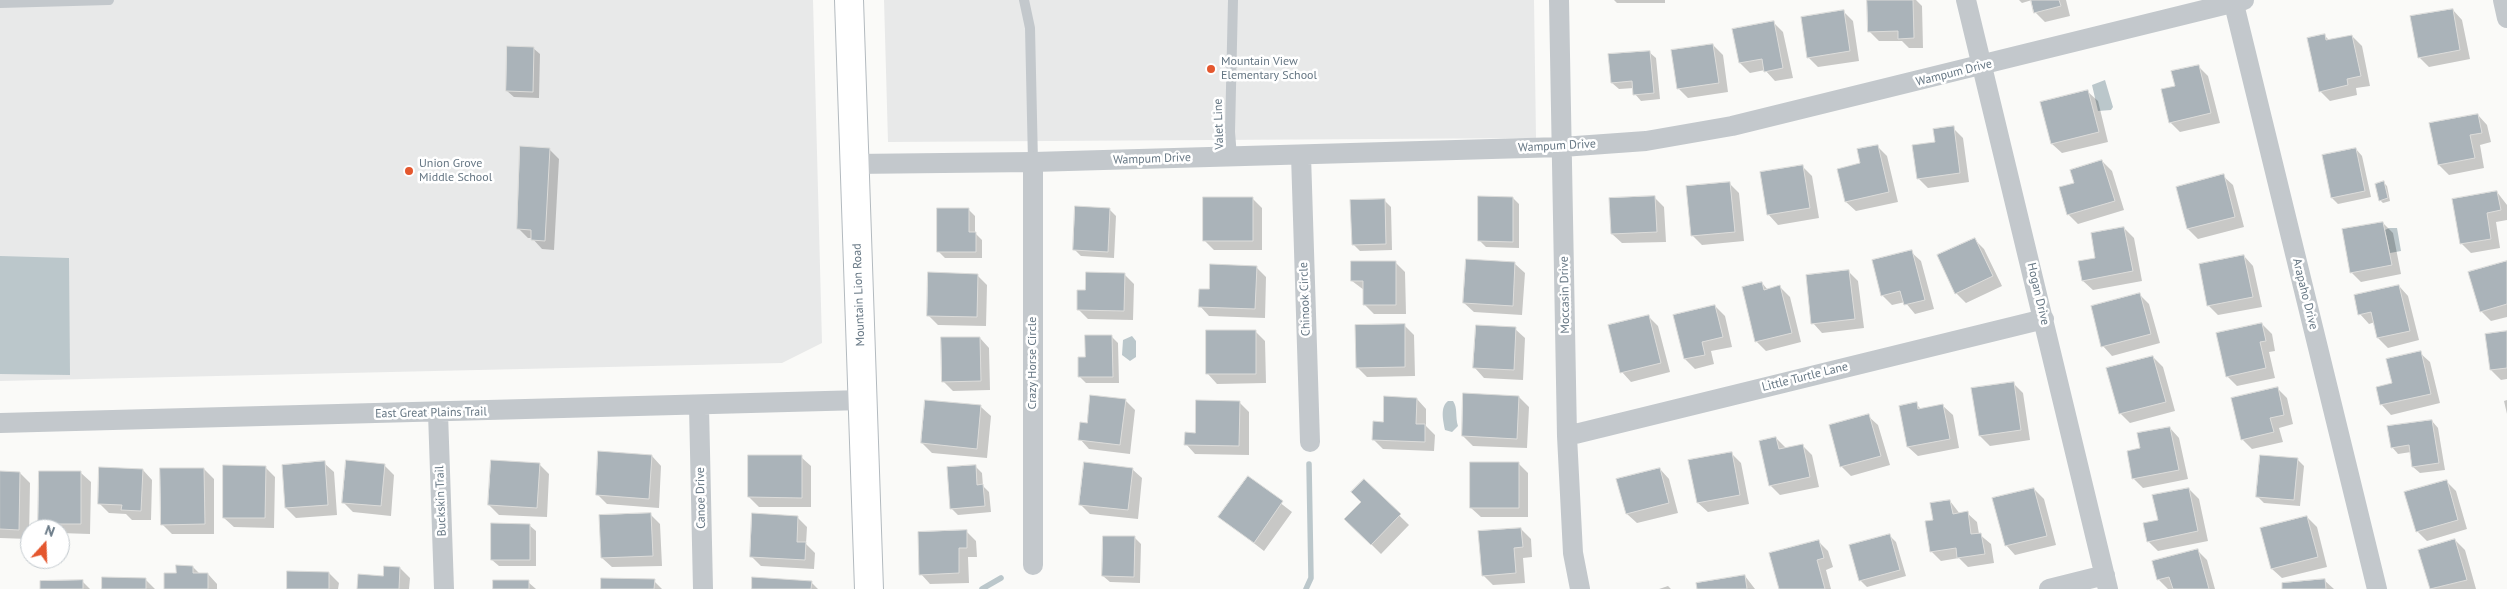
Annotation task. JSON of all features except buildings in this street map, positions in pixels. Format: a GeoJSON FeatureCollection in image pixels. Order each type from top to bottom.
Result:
{"type":"FeatureCollection","features":[{"type":"Feature","properties":{"kind":"street","name":"Mountain Lion Road"},"geometry":{"type":"LineString","coordinates":[[849,0],[853,164],[869,589]]}},
{"type":"Feature","properties":{"kind":"street","name":"Moccasin Drive"},"geometry":{"type":"LineString","coordinates":[[1559,0],[1567,436],[1573,553],[1580,589]]}},
{"type":"Feature","properties":{"kind":"street","name":"Hogan Drive"},"geometry":{"type":"LineString","coordinates":[[1966,0],[2107,582]]}},
{"type":"Feature","properties":{"kind":"street"},"geometry":{"type":"LineString","coordinates":[[2503,0],[2507,18]]}},
{"type":"Feature","properties":{"kind":"street","name":"Wampum Drive"},"geometry":{"type":"LineString","coordinates":[[853,164],[1033,162],[1301,155],[1562,147],[1646,141],[1732,126],[1983,66],[2237,1]]}},
{"type":"Feature","properties":{"kind":"street","name":"Arapaho Drive"},"geometry":{"type":"LineString","coordinates":[[2237,1],[2377,589]]}},
{"type":"Feature","properties":{"kind":"street","name":"Chinook Circle"},"geometry":{"type":"LineString","coordinates":[[1301,155],[1310,442]]}},
{"type":"Feature","properties":{"kind":"street","name":"Crazy Horse Circle"},"geometry":{"type":"LineString","coordinates":[[1033,162],[1033,564]]}},
{"type":"Feature","properties":{"kind":"street","name":"Little Turtle Lane"},"geometry":{"type":"LineString","coordinates":[[1567,436],[2044,319]]}},
{"type":"Feature","properties":{"kind":"street","name":"East Great Plains Trail"},"geometry":{"type":"LineString","coordinates":[[0,423],[438,413],[863,400]]}},
{"type":"Feature","properties":{"kind":"street","name":"Canoe Drive"},"geometry":{"type":"LineString","coordinates":[[699,406],[703,589]]}},
{"type":"Feature","properties":{"kind":"street","name":"Buckskin Trail"},"geometry":{"type":"LineString","coordinates":[[438,413],[444,589]]}},
{"type":"Feature","properties":{"kind":"street"},"geometry":{"type":"LineString","coordinates":[[2048,589],[2107,582]]}},
{"type":"Feature","properties":{"kind":"lane"},"geometry":{"type":"LineString","coordinates":[[0,3],[109,0]]}},
{"type":"Feature","properties":{"kind":"lane"},"geometry":{"type":"LineString","coordinates":[[1024,0],[1030,28],[1033,162]]}},
{"type":"Feature","properties":{"kind":"lane","name":"Valet Line"},"geometry":{"type":"LineString","coordinates":[[1232,157],[1230,132],[1233,0]]}},
{"type":"Feature","properties":{"kind":"shaded area","name":"Union Grove Middle School"},"geometry":{"type":"Polygon","coordinates":[[[0,0],[813,0],[822,343],[782,363],[0,381],[0,0]]]}},
{"type":"Feature","properties":{"kind":"shaded area","name":"Mountain View Elementary School"},"geometry":{"type":"Polygon","coordinates":[[[884,0],[1534,0],[1536,138],[888,142],[884,0]]]}},
{"type":"Feature","properties":{"kind":"shaded area"},"geometry":{"type":"Polygon","coordinates":[[[2105,80],[2113,107],[2111,110],[2098,111],[2092,85],[2105,80]]]}},
{"type":"Feature","properties":{"kind":"shaded area"},"geometry":{"type":"Polygon","coordinates":[[[2397,228],[2401,251],[2390,253],[2385,230],[2397,228]]]}},
{"type":"Feature","properties":{"kind":"shaded area"},"geometry":{"type":"Polygon","coordinates":[[[0,256],[69,258],[70,375],[0,374],[0,256]]]}},
{"type":"Feature","properties":{"kind":"shaded area"},"geometry":{"type":"Polygon","coordinates":[[[1132,336],[1136,341],[1136,357],[1130,361],[1122,355],[1123,340],[1132,336]]]}},
{"type":"Feature","properties":{"kind":"shaded area"},"geometry":{"type":"Polygon","coordinates":[[[1448,401],[1453,401],[1456,410],[1458,426],[1452,432],[1445,430],[1443,418],[1443,410],[1448,401]]]}},
{"type":"Feature","properties":{"kind":"waterway"},"geometry":{"type":"LineString","coordinates":[[1306,589],[1311,578],[1309,464]]}},
{"type":"Feature","properties":{"kind":"waterway"},"geometry":{"type":"LineString","coordinates":[[982,589],[1001,578]]}},
{"type":"Feature","properties":{"kind":"place","name":"Mountain View Elementary School"},"geometry":{"type":"Point","coordinates":[1211,69]}},
{"type":"Feature","properties":{"kind":"place","name":"Union Grove Middle School"},"geometry":{"type":"Point","coordinates":[409,171]}}]}
